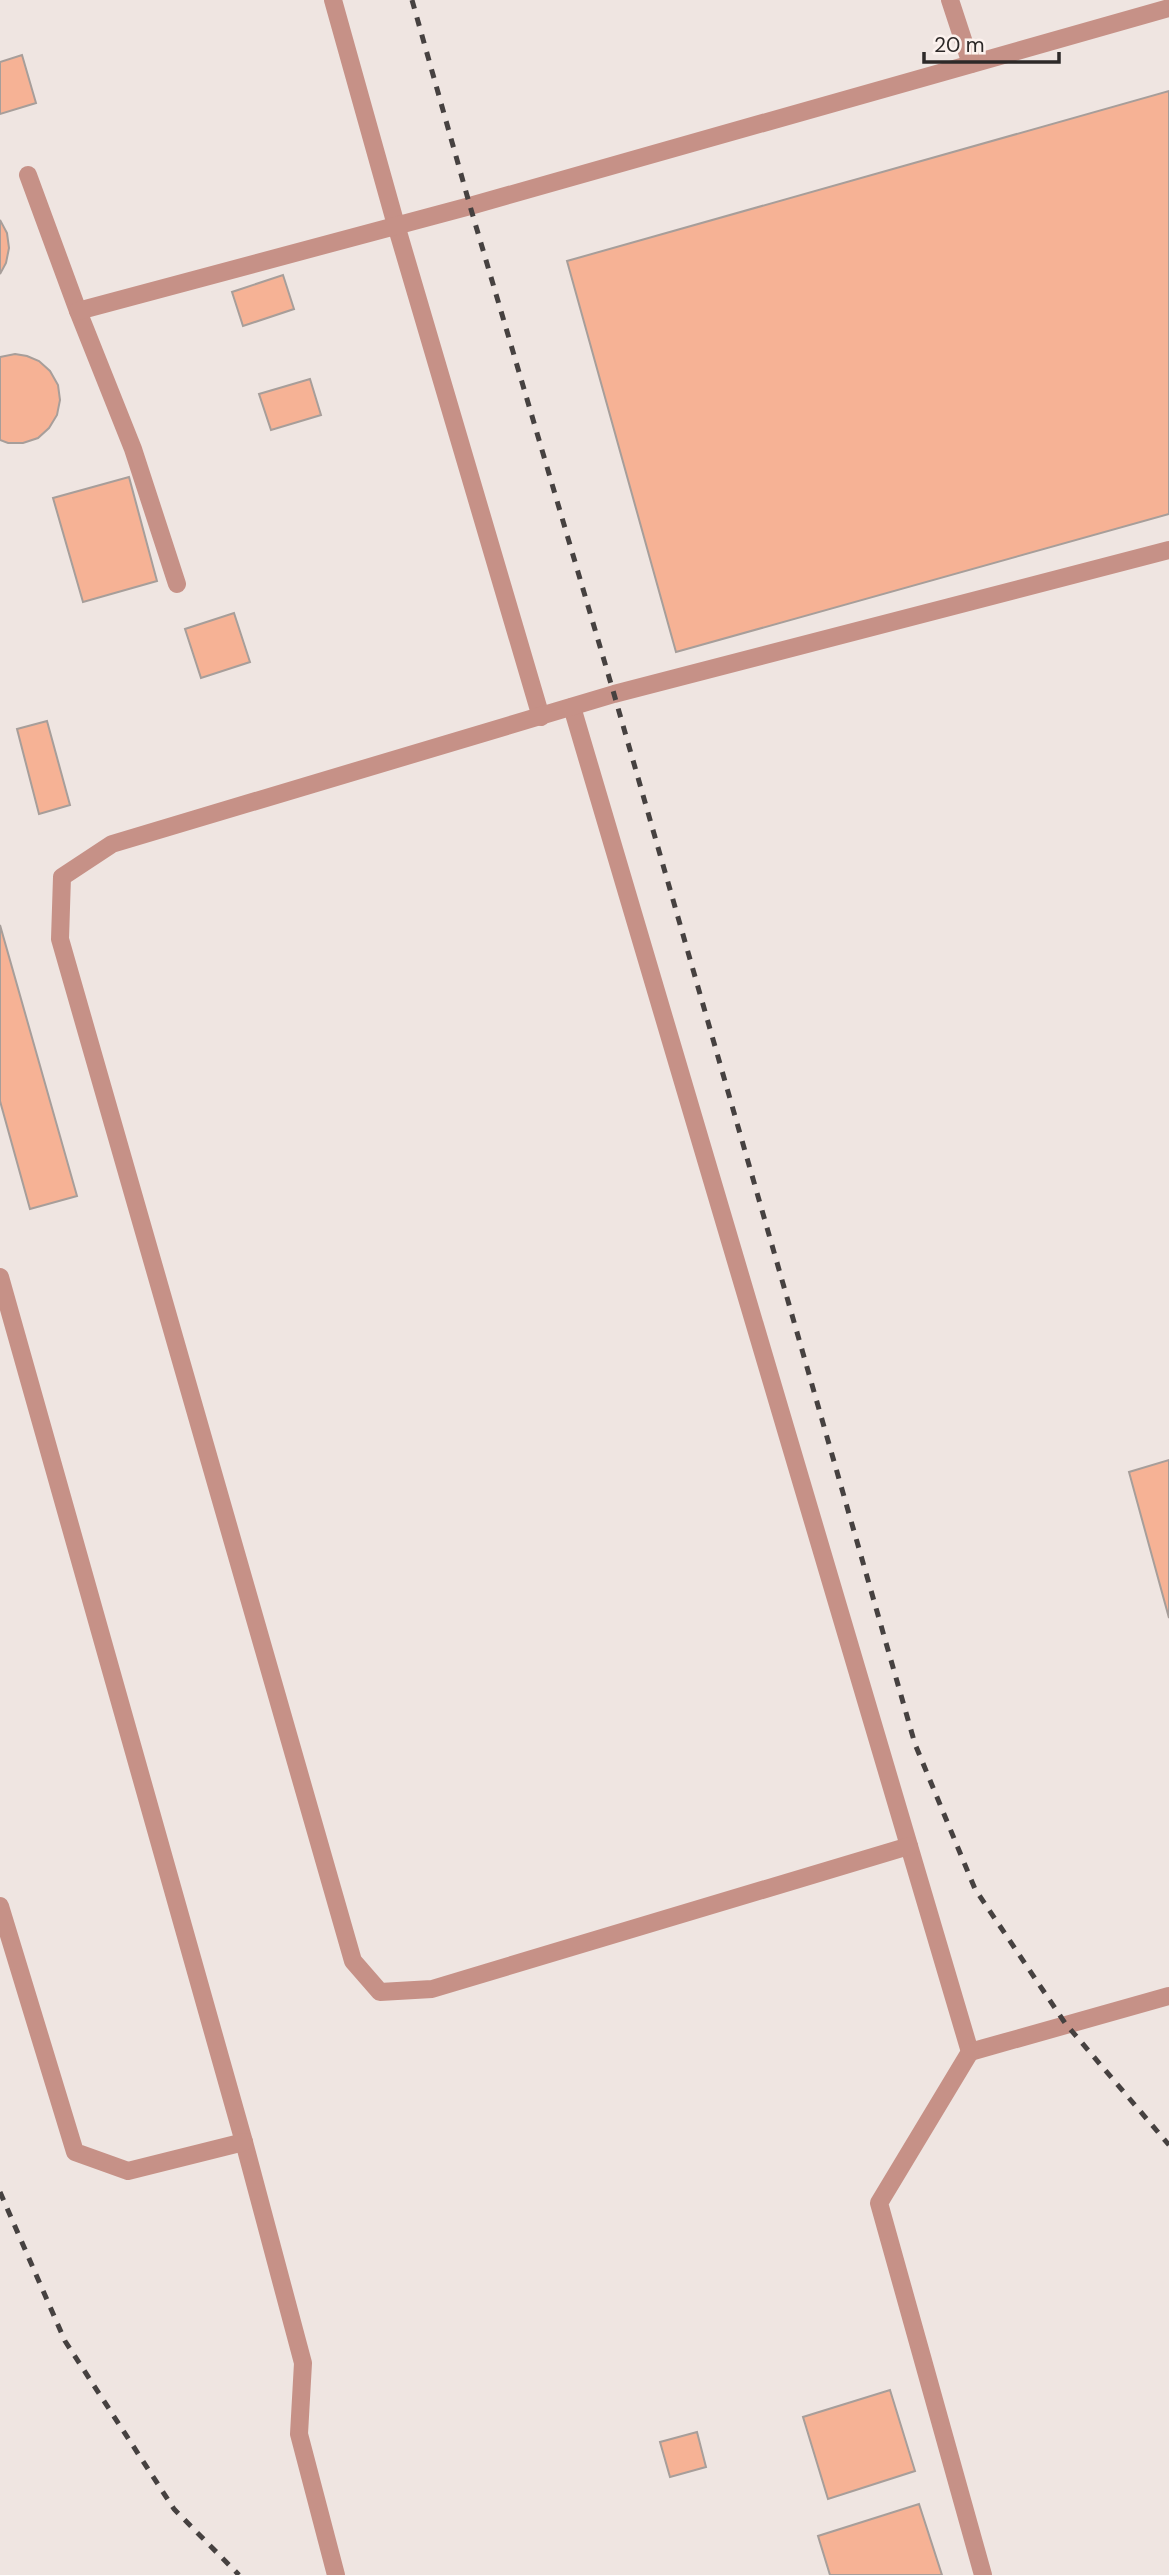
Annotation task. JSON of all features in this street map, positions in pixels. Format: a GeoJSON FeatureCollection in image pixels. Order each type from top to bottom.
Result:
{"type":"FeatureCollection","features":[{"type":"Feature","properties":{"kind":"lane"},"geometry":{"type":"LineString","coordinates":[[333,0],[396,226],[541,717]]}},
{"type":"Feature","properties":{"kind":"lane"},"geometry":{"type":"LineString","coordinates":[[950,0],[971,64]]}},
{"type":"Feature","properties":{"kind":"lane"},"geometry":{"type":"LineString","coordinates":[[78,311],[396,226],[1169,8]]}},
{"type":"Feature","properties":{"kind":"lane"},"geometry":{"type":"LineString","coordinates":[[28,175],[133,449],[177,584]]}},
{"type":"Feature","properties":{"kind":"lane"},"geometry":{"type":"LineString","coordinates":[[909,1846],[432,1989],[380,1992],[353,1961],[60,939],[62,877],[112,844],[614,694],[1168,553]]}},
{"type":"Feature","properties":{"kind":"lane"},"geometry":{"type":"LineString","coordinates":[[572,707],[970,2052]]}},
{"type":"Feature","properties":{"kind":"lane"},"geometry":{"type":"LineString","coordinates":[[0,1277],[244,2142],[303,2363],[299,2434],[336,2575]]}},
{"type":"Feature","properties":{"kind":"lane"},"geometry":{"type":"LineString","coordinates":[[0,1906],[75,2152],[128,2171],[244,2142]]}},
{"type":"Feature","properties":{"kind":"lane"},"geometry":{"type":"LineString","coordinates":[[982,2575],[879,2203],[970,2052],[1169,1996]]}},
{"type":"Feature","properties":{"kind":"building"},"geometry":{"type":"Polygon","coordinates":[[[22,55],[36,103],[0,114],[0,62],[22,55]]]}},
{"type":"Feature","properties":{"kind":"building"},"geometry":{"type":"Polygon","coordinates":[[[1169,91],[1169,514],[676,652],[567,261],[1169,91]]]}},
{"type":"Feature","properties":{"kind":"building"},"geometry":{"type":"Polygon","coordinates":[[[0,220],[7,233],[9,248],[0,274],[0,220]]]}},
{"type":"Feature","properties":{"kind":"building"},"geometry":{"type":"Polygon","coordinates":[[[283,275],[294,309],[243,326],[232,292],[283,275]]]}},
{"type":"Feature","properties":{"kind":"building"},"geometry":{"type":"Polygon","coordinates":[[[15,354],[39,361],[50,371],[58,385],[60,400],[57,415],[49,428],[38,438],[23,443],[0,440],[0,357],[15,354]]]}},
{"type":"Feature","properties":{"kind":"building"},"geometry":{"type":"Polygon","coordinates":[[[310,379],[321,415],[271,430],[259,394],[310,379]]]}},
{"type":"Feature","properties":{"kind":"building"},"geometry":{"type":"Polygon","coordinates":[[[129,477],[157,581],[83,602],[53,498],[129,477]]]}},
{"type":"Feature","properties":{"kind":"building"},"geometry":{"type":"Polygon","coordinates":[[[234,613],[250,662],[201,678],[185,629],[234,613]]]}},
{"type":"Feature","properties":{"kind":"building"},"geometry":{"type":"Polygon","coordinates":[[[47,721],[70,805],[39,814],[17,729],[47,721]]]}},
{"type":"Feature","properties":{"kind":"building"},"geometry":{"type":"Polygon","coordinates":[[[0,925],[77,1196],[30,1209],[0,1101],[0,925]]]}},
{"type":"Feature","properties":{"kind":"building"},"geometry":{"type":"Polygon","coordinates":[[[1169,1460],[1169,1618],[1129,1472],[1169,1460]]]}},
{"type":"Feature","properties":{"kind":"building"},"geometry":{"type":"Polygon","coordinates":[[[890,2390],[915,2471],[828,2499],[803,2417],[890,2390]]]}},
{"type":"Feature","properties":{"kind":"building"},"geometry":{"type":"Polygon","coordinates":[[[697,2432],[706,2467],[670,2477],[660,2442],[697,2432]]]}},
{"type":"Feature","properties":{"kind":"building"},"geometry":{"type":"Polygon","coordinates":[[[919,2504],[942,2575],[830,2575],[818,2536],[919,2504]]]}},
{"type":"Feature","properties":{"kind":"railway"},"geometry":{"type":"LineString","coordinates":[[412,0],[915,1744],[975,1889],[1065,2023],[1169,2145]]}},
{"type":"Feature","properties":{"kind":"railway"},"geometry":{"type":"LineString","coordinates":[[0,2192],[65,2341],[174,2509],[239,2575]]}}]}
